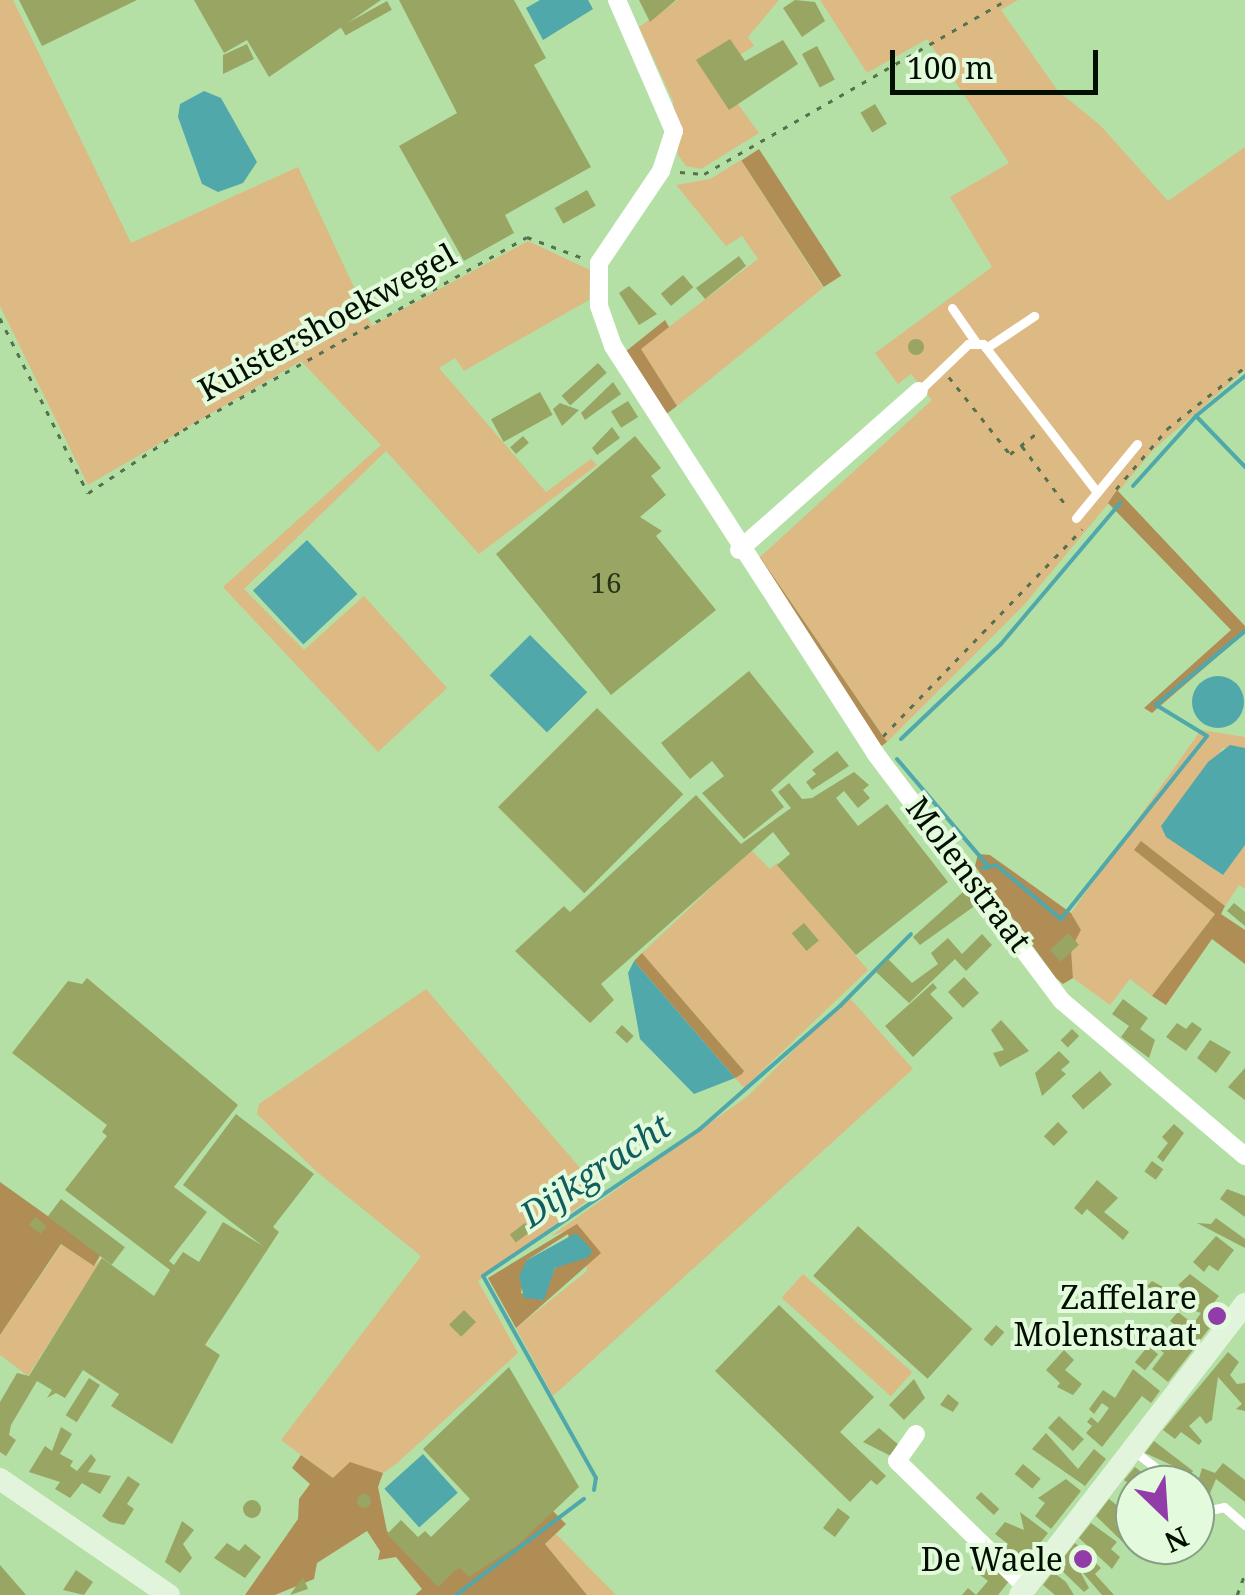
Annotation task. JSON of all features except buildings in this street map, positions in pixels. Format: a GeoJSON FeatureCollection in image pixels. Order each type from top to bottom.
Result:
{"type":"FeatureCollection","features":[{"type":"Feature","properties":{"kind":"street"},"geometry":{"type":"LineString","coordinates":[[598,263],[661,171],[674,132],[670,114],[617,0]]}},
{"type":"Feature","properties":{"kind":"street","name":"Molenstraat"},"geometry":{"type":"LineString","coordinates":[[598,263],[599,306],[613,346],[740,550],[872,747],[1062,1001],[1245,1156]]}},
{"type":"Feature","properties":{"kind":"street"},"geometry":{"type":"LineString","coordinates":[[740,550],[918,391]]}},
{"type":"Feature","properties":{"kind":"street"},"geometry":{"type":"LineString","coordinates":[[916,1434],[897,1461],[1023,1591],[1245,1304]]}},
{"type":"Feature","properties":{"kind":"street"},"geometry":{"type":"LineString","coordinates":[[0,1478],[169,1595]]}},
{"type":"Feature","properties":{"kind":"lane"},"geometry":{"type":"LineString","coordinates":[[952,308],[1098,492]]}},
{"type":"Feature","properties":{"kind":"lane"},"geometry":{"type":"LineString","coordinates":[[918,391],[968,344],[982,346],[1034,316]]}},
{"type":"Feature","properties":{"kind":"lane"},"geometry":{"type":"LineString","coordinates":[[1076,518],[1137,444]]}},
{"type":"Feature","properties":{"kind":"lane"},"geometry":{"type":"LineString","coordinates":[[1132,1449],[1152,1465]]}},
{"type":"Feature","properties":{"kind":"lane"},"geometry":{"type":"LineString","coordinates":[[1215,1509],[1224,1508],[1245,1524]]}},
{"type":"Feature","properties":{"kind":"path"},"geometry":{"type":"LineString","coordinates":[[661,171],[704,174],[1007,0]]}},
{"type":"Feature","properties":{"kind":"path","name":"Kuistershoekwegel"},"geometry":{"type":"LineString","coordinates":[[0,318],[88,494],[183,430],[309,363],[526,237],[598,263]]}},
{"type":"Feature","properties":{"kind":"path"},"geometry":{"type":"LineString","coordinates":[[1111,496],[1167,429],[1245,367]]}},
{"type":"Feature","properties":{"kind":"path"},"geometry":{"type":"LineString","coordinates":[[942,368],[1010,454],[1046,426]]}},
{"type":"Feature","properties":{"kind":"path"},"geometry":{"type":"LineString","coordinates":[[1021,445],[1076,518]]}},
{"type":"Feature","properties":{"kind":"path"},"geometry":{"type":"LineString","coordinates":[[872,747],[1024,596],[1086,525]]}},
{"type":"Feature","properties":{"kind":"path"},"geometry":{"type":"LineString","coordinates":[[1237,1595],[1245,1573]]}},
{"type":"Feature","properties":{"kind":"shaded area"},"geometry":{"type":"Polygon","coordinates":[[[0,0],[13,0],[131,243],[298,167],[372,326],[528,241],[590,270],[589,300],[464,371],[455,358],[439,368],[546,492],[591,459],[597,465],[479,554],[386,451],[244,589],[304,650],[364,596],[447,688],[378,752],[223,587],[381,445],[301,361],[88,485],[0,306],[0,0]]]}},
{"type":"Feature","properties":{"kind":"shaded area"},"geometry":{"type":"Polygon","coordinates":[[[678,0],[779,0],[748,37],[754,46],[714,71],[759,133],[701,169],[686,166],[678,155],[673,101],[639,27],[678,0]]]}},
{"type":"Feature","properties":{"kind":"shaded area"},"geometry":{"type":"Polygon","coordinates":[[[820,0],[1018,0],[1001,10],[1058,91],[1101,126],[1168,201],[1245,147],[1245,370],[1153,450],[1023,606],[887,742],[760,557],[932,400],[911,374],[898,384],[875,353],[992,267],[950,197],[1009,163],[927,39],[867,73],[820,0]]]}},
{"type":"Feature","properties":{"kind":"shaded area"},"geometry":{"type":"Polygon","coordinates":[[[759,149],[841,276],[824,287],[741,160],[759,149]]]}},
{"type":"Feature","properties":{"kind":"shaded area"},"geometry":{"type":"Polygon","coordinates":[[[741,160],[823,288],[677,406],[640,349],[758,259],[742,236],[726,246],[676,185],[710,179],[741,160]]]}},
{"type":"Feature","properties":{"kind":"shaded area"},"geometry":{"type":"Polygon","coordinates":[[[665,320],[669,327],[641,349],[677,406],[665,415],[625,352],[665,320]]]}},
{"type":"Feature","properties":{"kind":"shaded area"},"geometry":{"type":"Polygon","coordinates":[[[1117,490],[1245,626],[1245,633],[1152,713],[1144,708],[1231,630],[1108,503],[1117,490]]]}},
{"type":"Feature","properties":{"kind":"shaded area"},"geometry":{"type":"Polygon","coordinates":[[[760,557],[887,742],[880,747],[755,560],[760,557]]]}},
{"type":"Feature","properties":{"kind":"shaded area"},"geometry":{"type":"Polygon","coordinates":[[[1201,730],[1245,737],[1245,748],[1223,748],[1161,826],[1222,875],[1245,845],[1245,889],[1239,885],[1225,906],[1141,841],[1135,851],[1215,914],[1152,996],[1130,979],[1110,1005],[1073,978],[1071,949],[1081,930],[1071,913],[1201,730]]]}},
{"type":"Feature","properties":{"kind":"shaded area"},"geometry":{"type":"Polygon","coordinates":[[[1141,841],[1225,906],[1221,914],[1245,930],[1245,964],[1212,939],[1166,1005],[1152,996],[1215,914],[1134,850],[1141,841]]]}},
{"type":"Feature","properties":{"kind":"shaded area"},"geometry":{"type":"Polygon","coordinates":[[[751,850],[770,869],[777,863],[868,970],[744,1088],[735,1078],[743,1070],[642,953],[751,850]]]}},
{"type":"Feature","properties":{"kind":"shaded area"},"geometry":{"type":"Polygon","coordinates":[[[978,854],[990,855],[1071,913],[1081,930],[1071,949],[1073,978],[1063,984],[1056,978],[975,866],[978,854]]]}},
{"type":"Feature","properties":{"kind":"shaded area"},"geometry":{"type":"Polygon","coordinates":[[[642,953],[744,1071],[742,1074],[735,1078],[634,961],[642,953]]]}},
{"type":"Feature","properties":{"kind":"shaded area"},"geometry":{"type":"Polygon","coordinates":[[[426,989],[600,1191],[478,1281],[518,1353],[395,1465],[383,1473],[334,1479],[281,1440],[421,1256],[317,1172],[257,1114],[259,1104],[426,989]]]}},
{"type":"Feature","properties":{"kind":"shaded area"},"geometry":{"type":"Polygon","coordinates":[[[848,996],[913,1069],[553,1396],[516,1328],[587,1271],[580,1226],[551,1236],[748,1096],[848,996]]]}},
{"type":"Feature","properties":{"kind":"shaded area"},"geometry":{"type":"Polygon","coordinates":[[[0,1182],[101,1254],[94,1266],[61,1244],[0,1335],[0,1182]]]}},
{"type":"Feature","properties":{"kind":"shaded area"},"geometry":{"type":"Polygon","coordinates":[[[577,1224],[601,1253],[516,1328],[488,1278],[577,1224]],[[568,1234],[527,1260],[521,1293],[543,1300],[555,1268],[573,1259],[568,1234]]]}},
{"type":"Feature","properties":{"kind":"shaded area"},"geometry":{"type":"Polygon","coordinates":[[[62,1244],[94,1266],[104,1256],[28,1376],[0,1355],[0,1335],[62,1244]]]}},
{"type":"Feature","properties":{"kind":"shaded area"},"geometry":{"type":"Polygon","coordinates":[[[803,1274],[912,1372],[891,1396],[782,1298],[803,1274]]]}},
{"type":"Feature","properties":{"kind":"shaded area"},"geometry":{"type":"Polygon","coordinates":[[[301,1455],[333,1478],[350,1462],[383,1473],[378,1487],[387,1531],[439,1585],[461,1565],[553,1511],[566,1524],[545,1544],[587,1595],[415,1595],[422,1589],[396,1557],[378,1560],[380,1551],[367,1531],[317,1563],[314,1579],[275,1595],[245,1595],[298,1519],[299,1499],[310,1484],[292,1468],[301,1455]]]}},
{"type":"Feature","properties":{"kind":"shaded area"},"geometry":{"type":"Polygon","coordinates":[[[556,1534],[616,1595],[587,1595],[545,1544],[556,1534]]]}},
{"type":"Feature","properties":{"kind":"water"},"geometry":{"type":"Polygon","coordinates":[[[540,0],[588,0],[593,9],[543,40],[526,8],[540,0]]]}},
{"type":"Feature","properties":{"kind":"water"},"geometry":{"type":"Polygon","coordinates":[[[204,91],[221,98],[257,162],[243,183],[218,192],[202,184],[178,117],[180,104],[204,91]]]}},
{"type":"Feature","properties":{"kind":"water"},"geometry":{"type":"Polygon","coordinates":[[[307,540],[357,594],[303,645],[253,590],[307,540]]]}},
{"type":"Feature","properties":{"kind":"water"},"geometry":{"type":"Polygon","coordinates":[[[530,635],[587,692],[547,733],[490,675],[530,635]]]}},
{"type":"Feature","properties":{"kind":"water"},"geometry":{"type":"Polygon","coordinates":[[[1218,676],[1236,684],[1244,702],[1236,720],[1218,728],[1200,720],[1192,702],[1200,684],[1218,676]]]}},
{"type":"Feature","properties":{"kind":"water"},"geometry":{"type":"Polygon","coordinates":[[[1230,745],[1245,748],[1245,845],[1223,875],[1166,837],[1161,826],[1208,762],[1230,745]]]}},
{"type":"Feature","properties":{"kind":"water"},"geometry":{"type":"Polygon","coordinates":[[[634,961],[735,1078],[694,1094],[640,1039],[628,973],[634,961]]]}},
{"type":"Feature","properties":{"kind":"water"},"geometry":{"type":"Polygon","coordinates":[[[576,1233],[592,1250],[589,1257],[555,1268],[544,1300],[524,1298],[519,1276],[527,1260],[576,1233]]]}},
{"type":"Feature","properties":{"kind":"water"},"geometry":{"type":"Polygon","coordinates":[[[423,1454],[458,1493],[419,1527],[384,1489],[423,1454]]]}},
{"type":"Feature","properties":{"kind":"waterway","name":"Dijkgracht"},"geometry":{"type":"LineString","coordinates":[[1245,376],[1196,416],[1245,467]]}},
{"type":"Feature","properties":{"kind":"waterway"},"geometry":{"type":"LineString","coordinates":[[1133,486],[1196,416]]}},
{"type":"Feature","properties":{"kind":"waterway"},"geometry":{"type":"LineString","coordinates":[[901,739],[1001,644],[1120,503]]}},
{"type":"Feature","properties":{"kind":"waterway","name":"Dijkgracht"},"geometry":{"type":"LineString","coordinates":[[983,868],[996,865],[1061,919],[1207,736],[1156,705],[1245,631]]}},
{"type":"Feature","properties":{"kind":"waterway"},"geometry":{"type":"LineString","coordinates":[[897,759],[988,866]]}},
{"type":"Feature","properties":{"kind":"waterway","name":"Dijkgracht"},"geometry":{"type":"LineString","coordinates":[[594,1490],[596,1478],[483,1276],[700,1129],[840,1006],[911,934]]}},
{"type":"Feature","properties":{"kind":"waterway","name":"Dijkgracht"},"geometry":{"type":"LineString","coordinates":[[456,1595],[584,1499]]}},
{"type":"Feature","properties":{"kind":"place","name":"Zaffelare Molenstraat"},"geometry":{"type":"Point","coordinates":[1217,1316]}},
{"type":"Feature","properties":{"kind":"place","name":"De Waele"},"geometry":{"type":"Point","coordinates":[1083,1559]}}]}
